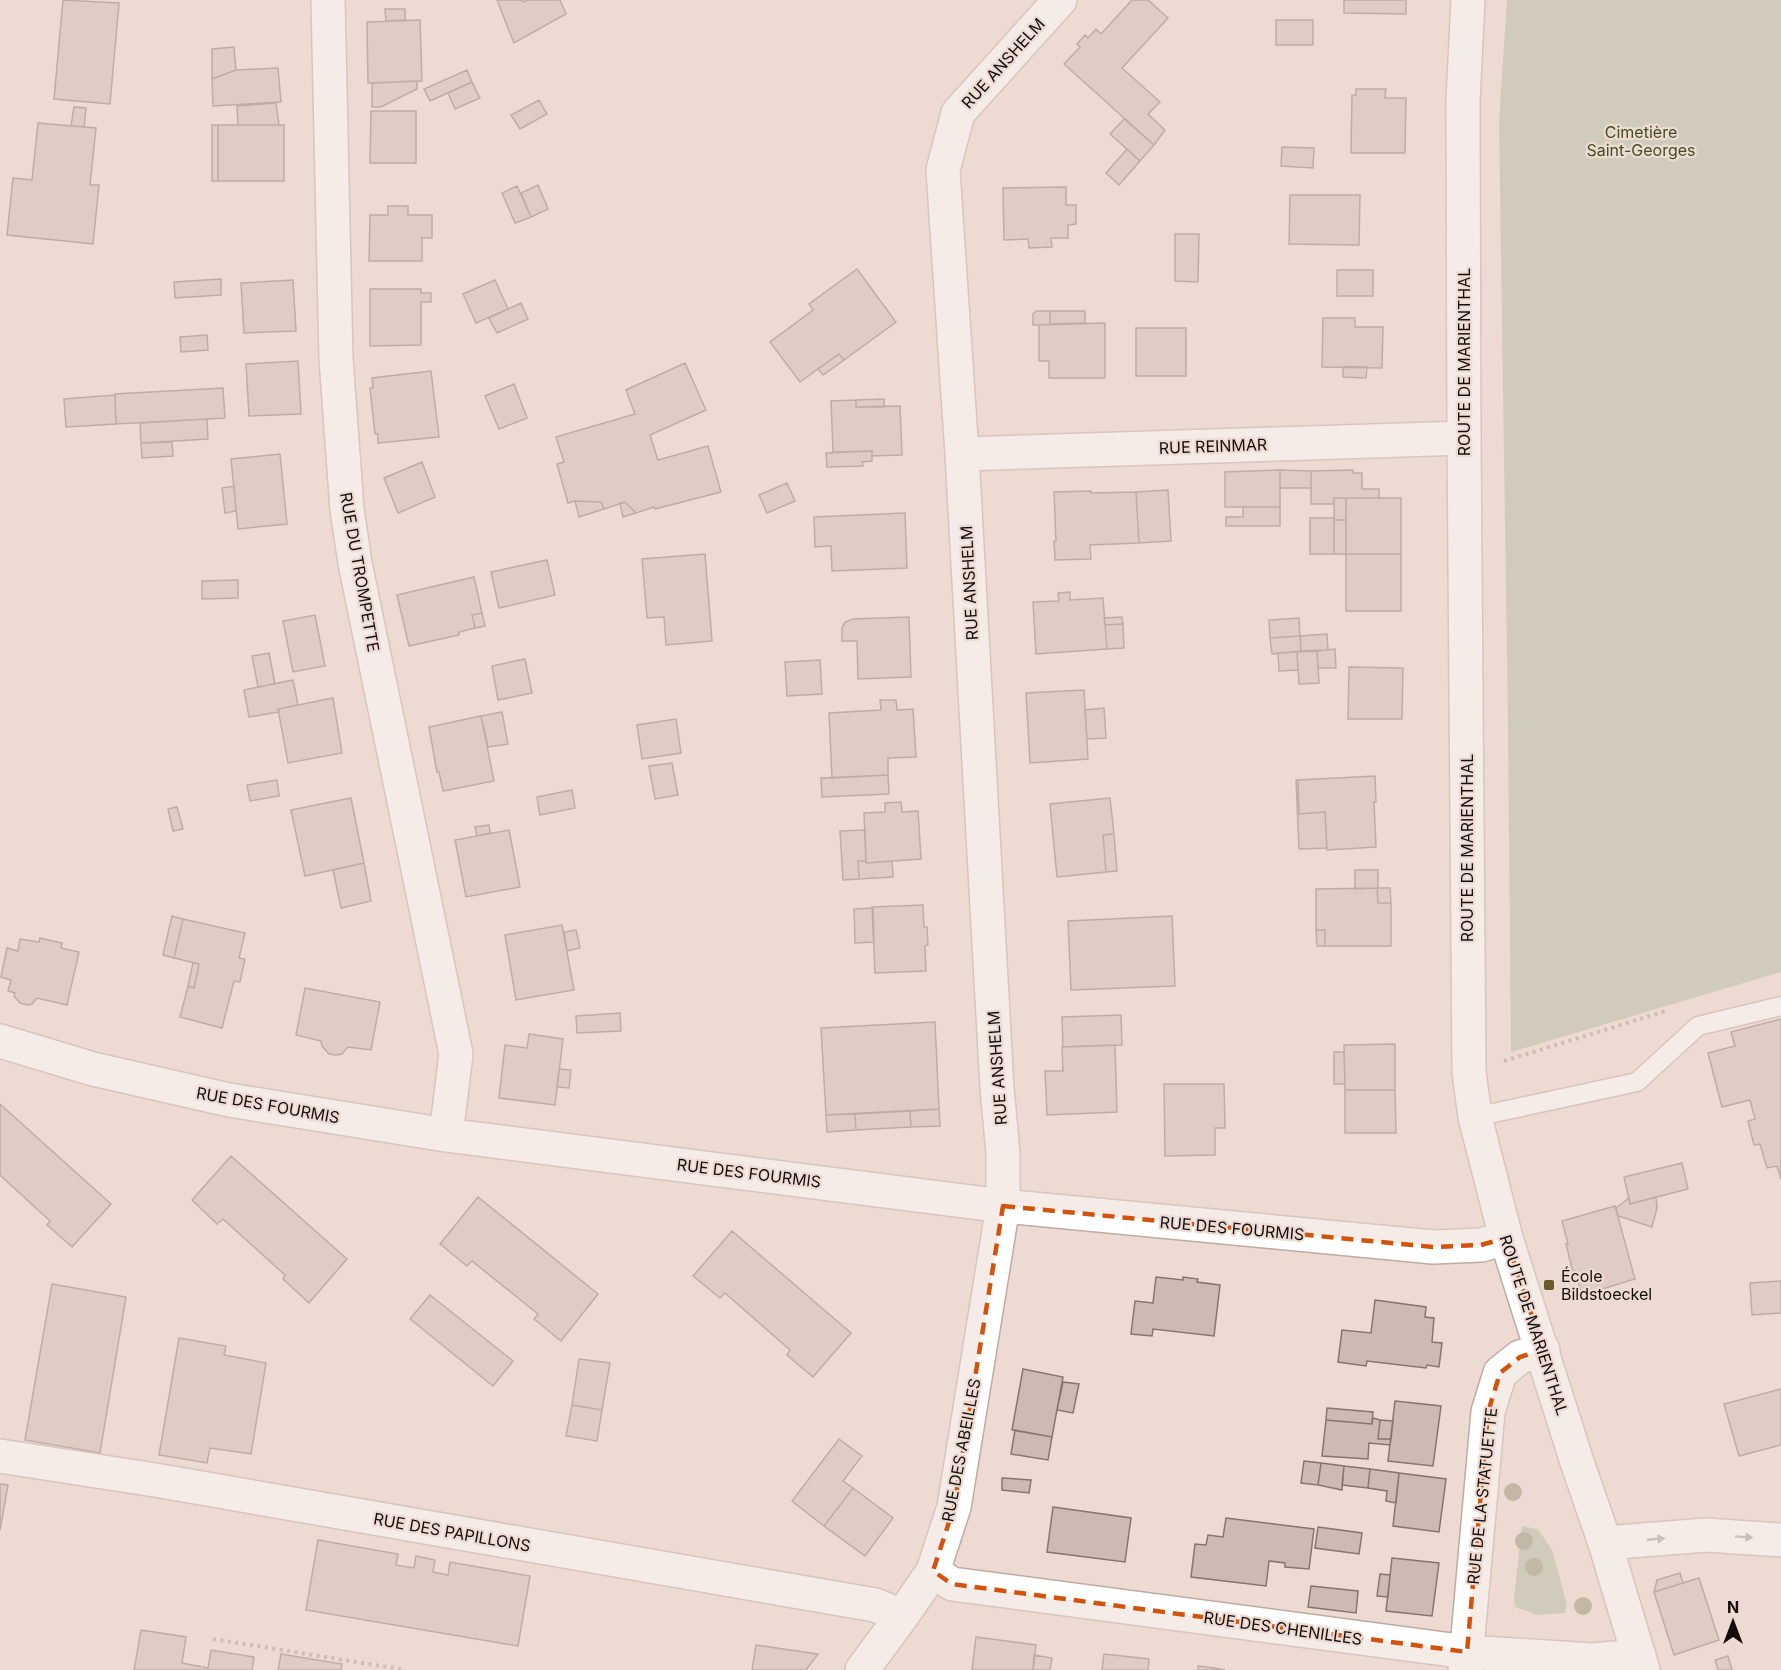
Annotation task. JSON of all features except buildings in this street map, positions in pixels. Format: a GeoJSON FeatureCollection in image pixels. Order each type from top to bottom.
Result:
{"type":"FeatureCollection","features":[{"type":"Feature","properties":{"kind":"street","name":"RUE DU TROMPETTE"},"geometry":{"type":"LineString","coordinates":[[328,0],[336,359],[347,509],[355,563],[456,1054],[446,1135]]}},
{"type":"Feature","properties":{"kind":"street","name":"RUE ANSHELM"},"geometry":{"type":"LineString","coordinates":[[1003,1206],[1003,1153],[996,1076],[962,454],[943,170],[958,113],[1060,0]]}},
{"type":"Feature","properties":{"kind":"street","name":"ROUTE DE MARIENTHAL"},"geometry":{"type":"LineString","coordinates":[[1468,0],[1463,101],[1469,1072],[1475,1117],[1506,1238],[1605,1543],[1641,1663]]}},
{"type":"Feature","properties":{"kind":"street","name":"RUE REINMAR"},"geometry":{"type":"LineString","coordinates":[[962,454],[1464,438]]}},
{"type":"Feature","properties":{"kind":"street","name":"RUE DES FOURMIS"},"geometry":{"type":"LineString","coordinates":[[0,1041],[93,1069],[229,1100],[446,1135],[1003,1206],[1432,1247],[1480,1245],[1506,1238]]}},
{"type":"Feature","properties":{"kind":"street","name":"RUE DES ABEILLES"},"geometry":{"type":"LineString","coordinates":[[862,1670],[933,1571],[954,1507],[1003,1206]]}},
{"type":"Feature","properties":{"kind":"street","name":"RUE DE LA STATUETTE"},"geometry":{"type":"LineString","coordinates":[[1466,1661],[1488,1412],[1500,1373],[1520,1357],[1543,1350]]}},
{"type":"Feature","properties":{"kind":"street","name":"RUE DES PAPILLONS"},"geometry":{"type":"LineString","coordinates":[[0,1456],[155,1480],[874,1605],[902,1617]]}},
{"type":"Feature","properties":{"kind":"street"},"geometry":{"type":"LineString","coordinates":[[1605,1543],[1706,1535],[1781,1540]]}},
{"type":"Feature","properties":{"kind":"street","name":"RUE DES CHENILLES"},"geometry":{"type":"LineString","coordinates":[[933,1571],[952,1584],[1466,1661],[1592,1660],[1641,1663]]}},
{"type":"Feature","properties":{"kind":"lane"},"geometry":{"type":"LineString","coordinates":[[1475,1117],[1636,1082],[1698,1026],[1781,1006]]}},
{"type":"Feature","properties":{"kind":"path"},"geometry":{"type":"LineString","coordinates":[[1469,1072],[1672,1010]]}},
{"type":"Feature","properties":{"kind":"path"},"geometry":{"type":"LineString","coordinates":[[213,1639],[406,1670]]}},
{"type":"Feature","properties":{"kind":"highlighted area"},"geometry":{"type":"Polygon","coordinates":[[[1003,1206],[1433,1247],[1481,1245],[1506,1238],[1543,1350],[1520,1357],[1500,1373],[1488,1412],[1467,1652],[952,1584],[933,1571],[954,1507],[1003,1206]]]}},
{"type":"Feature","properties":{"kind":"green space","name":"Cimetière Saint-Georges"},"geometry":{"type":"Polygon","coordinates":[[[1507,0],[1781,0],[1781,972],[1511,1052],[1499,121],[1507,0]]]}},
{"type":"Feature","properties":{"kind":"green space"},"geometry":{"type":"Polygon","coordinates":[[[1522,1526],[1538,1529],[1552,1550],[1567,1604],[1565,1613],[1538,1615],[1515,1607],[1522,1526]]]}},
{"type":"Feature","properties":{"kind":"place","name":"École Bildstoeckel"},"geometry":{"type":"Point","coordinates":[1549,1285]}}]}
